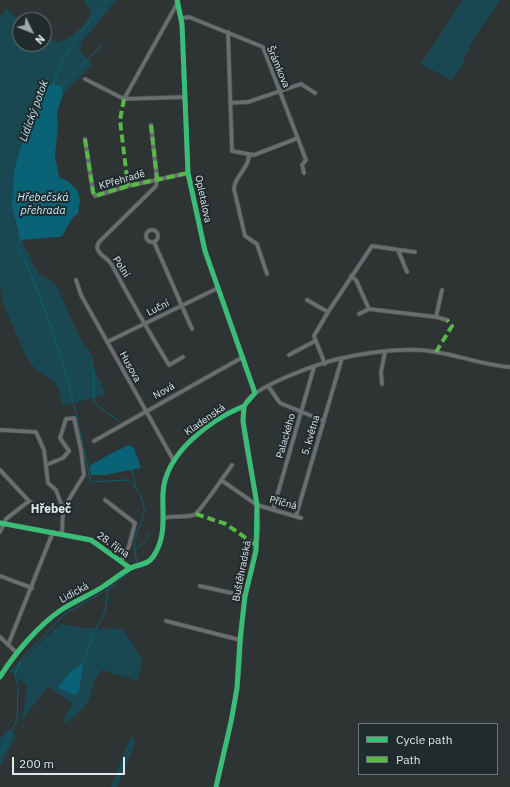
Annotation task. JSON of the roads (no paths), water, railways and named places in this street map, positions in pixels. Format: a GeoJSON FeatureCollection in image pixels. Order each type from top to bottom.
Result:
{"type":"FeatureCollection","features":[{"type":"Feature","properties":{"kind":"street","name":"Opletalova"},"geometry":{"type":"LineString","coordinates":[[178,1],[182,18],[188,173],[205,251],[255,393]]}},
{"type":"Feature","properties":{"kind":"street"},"geometry":{"type":"LineString","coordinates":[[124,99],[178,1]]}},
{"type":"Feature","properties":{"kind":"street","name":"Šrámkova"},"geometry":{"type":"LineString","coordinates":[[182,18],[189,17],[228,32],[263,48],[306,160],[302,165],[304,173]]}},
{"type":"Feature","properties":{"kind":"street"},"geometry":{"type":"LineString","coordinates":[[228,32],[232,151],[254,155],[298,138]]}},
{"type":"Feature","properties":{"kind":"street"},"geometry":{"type":"LineString","coordinates":[[85,79],[124,99],[184,97]]}},
{"type":"Feature","properties":{"kind":"street"},"geometry":{"type":"LineString","coordinates":[[230,103],[248,102],[301,84],[315,93]]}},
{"type":"Feature","properties":{"kind":"street"},"geometry":{"type":"LineString","coordinates":[[151,125],[157,179]]}},
{"type":"Feature","properties":{"kind":"street","name":"KPřehradě"},"geometry":{"type":"LineString","coordinates":[[85,139],[93,192],[95,196],[157,179],[188,173]]}},
{"type":"Feature","properties":{"kind":"street"},"geometry":{"type":"LineString","coordinates":[[249,155],[247,165],[235,184],[234,189],[245,236],[257,244],[267,274]]}},
{"type":"Feature","properties":{"kind":"street","name":"Polní"},"geometry":{"type":"LineString","coordinates":[[157,179],[156,186],[97,246],[100,254],[110,261],[144,324],[169,365],[183,357]]}},
{"type":"Feature","properties":{"kind":"street"},"geometry":{"type":"LineString","coordinates":[[154,242],[192,329]]}},
{"type":"Feature","properties":{"kind":"street"},"geometry":{"type":"LineString","coordinates":[[325,364],[314,336],[351,276],[372,246],[415,252]]}},
{"type":"Feature","properties":{"kind":"street"},"geometry":{"type":"LineString","coordinates":[[398,250],[407,272]]}},
{"type":"Feature","properties":{"kind":"street"},"geometry":{"type":"LineString","coordinates":[[351,276],[356,280],[369,309]]}},
{"type":"Feature","properties":{"kind":"street","name":"Husova"},"geometry":{"type":"LineString","coordinates":[[76,280],[81,295],[174,461]]}},
{"type":"Feature","properties":{"kind":"street","name":"Luční"},"geometry":{"type":"LineString","coordinates":[[107,342],[218,288]]}},
{"type":"Feature","properties":{"kind":"street"},"geometry":{"type":"LineString","coordinates":[[436,317],[442,290]]}},
{"type":"Feature","properties":{"kind":"street"},"geometry":{"type":"LineString","coordinates":[[307,300],[328,312]]}},
{"type":"Feature","properties":{"kind":"street"},"geometry":{"type":"LineString","coordinates":[[359,314],[369,309],[436,317],[447,320]]}},
{"type":"Feature","properties":{"kind":"street"},"geometry":{"type":"LineString","coordinates":[[289,355],[315,341]]}},
{"type":"Feature","properties":{"kind":"street","name":"Kladenská"},"geometry":{"type":"LineString","coordinates":[[130,568],[152,559],[162,535],[165,478],[183,446],[231,412],[244,406],[255,393],[268,386],[314,367],[342,358],[406,350],[431,351],[493,366],[510,366]]}},
{"type":"Feature","properties":{"kind":"street"},"geometry":{"type":"LineString","coordinates":[[382,384],[381,372],[385,352]]}},
{"type":"Feature","properties":{"kind":"street","name":"Nová"},"geometry":{"type":"LineString","coordinates":[[94,442],[145,411],[243,357]]}},
{"type":"Feature","properties":{"kind":"street","name":"5. května"},"geometry":{"type":"LineString","coordinates":[[296,516],[342,358]]}},
{"type":"Feature","properties":{"kind":"street","name":"Palackého"},"geometry":{"type":"LineString","coordinates":[[273,510],[314,367]]}},
{"type":"Feature","properties":{"kind":"street"},"geometry":{"type":"LineString","coordinates":[[268,386],[277,402],[324,421]]}},
{"type":"Feature","properties":{"kind":"street","name":"Buštěhradská"},"geometry":{"type":"LineString","coordinates":[[216,787],[236,695],[245,596],[256,551],[257,505],[243,427],[244,406]]}},
{"type":"Feature","properties":{"kind":"street"},"geometry":{"type":"LineString","coordinates":[[0,470],[28,501],[40,508],[58,511],[63,509],[84,475],[81,450],[74,418],[66,419],[60,438],[69,450],[63,458],[46,465]]}},
{"type":"Feature","properties":{"kind":"street"},"geometry":{"type":"LineString","coordinates":[[0,430],[36,432],[44,450],[48,483],[56,490],[63,509],[62,534]]}},
{"type":"Feature","properties":{"kind":"street"},"geometry":{"type":"LineString","coordinates":[[164,518],[171,516],[183,518],[196,514],[232,465]]}},
{"type":"Feature","properties":{"kind":"street","name":"Příčná"},"geometry":{"type":"LineString","coordinates":[[221,480],[257,505],[301,518]]}},
{"type":"Feature","properties":{"kind":"street"},"geometry":{"type":"LineString","coordinates":[[105,500],[135,522],[129,546],[121,560]]}},
{"type":"Feature","properties":{"kind":"street"},"geometry":{"type":"LineString","coordinates":[[0,532],[2,522],[28,501]]}},
{"type":"Feature","properties":{"kind":"street","name":"28. října"},"geometry":{"type":"LineString","coordinates":[[2,522],[91,540],[121,560],[130,568]]}},
{"type":"Feature","properties":{"kind":"street"},"geometry":{"type":"LineString","coordinates":[[8,646],[53,532]]}},
{"type":"Feature","properties":{"kind":"street","name":"Lidická"},"geometry":{"type":"LineString","coordinates":[[0,677],[17,653],[61,610],[104,587],[130,568]]}},
{"type":"Feature","properties":{"kind":"street"},"geometry":{"type":"LineString","coordinates":[[0,576],[32,588]]}},
{"type":"Feature","properties":{"kind":"street"},"geometry":{"type":"LineString","coordinates":[[200,586],[245,596]]}},
{"type":"Feature","properties":{"kind":"street"},"geometry":{"type":"LineString","coordinates":[[166,621],[240,640]]}},
{"type":"Feature","properties":{"kind":"street"},"geometry":{"type":"LineString","coordinates":[[0,637],[17,653]]}},
{"type":"Feature","properties":{"kind":"water","name":"Hřebečská přehrada"},"geometry":{"type":"Polygon","coordinates":[[[50,85],[59,85],[62,87],[63,94],[57,112],[58,127],[55,155],[59,177],[69,182],[78,191],[80,201],[78,214],[73,217],[62,236],[20,240],[12,206],[14,170],[33,108],[45,88],[50,85]]]}},
{"type":"Feature","properties":{"kind":"water"},"geometry":{"type":"Polygon","coordinates":[[[129,445],[134,448],[141,468],[105,475],[91,475],[89,466],[129,445]]]}},
{"type":"Feature","properties":{"kind":"water"},"geometry":{"type":"Polygon","coordinates":[[[84,662],[79,690],[75,695],[58,688],[70,672],[84,662]]]}},
{"type":"Feature","properties":{"kind":"waterway","name":"Lidický potok"},"geometry":{"type":"LineString","coordinates":[[53,85],[69,49],[83,29],[109,0]]}},
{"type":"Feature","properties":{"kind":"waterway"},"geometry":{"type":"LineString","coordinates":[[60,88],[102,45]]}},
{"type":"Feature","properties":{"kind":"waterway","name":"Lidický potok"},"geometry":{"type":"LineString","coordinates":[[19,243],[22,239]]}},
{"type":"Feature","properties":{"kind":"waterway","name":"Lidický potok"},"geometry":{"type":"LineString","coordinates":[[18,246],[48,318],[64,368],[83,445]]}},
{"type":"Feature","properties":{"kind":"waterway"},"geometry":{"type":"LineString","coordinates":[[86,347],[92,360],[94,374],[94,403],[120,422]]}},
{"type":"Feature","properties":{"kind":"waterway","name":"Lidický potok"},"geometry":{"type":"LineString","coordinates":[[84,449],[90,480],[92,482],[126,480],[132,484],[140,496],[144,512],[143,519],[135,538],[137,563]]}},
{"type":"Feature","properties":{"kind":"waterway"},"geometry":{"type":"LineString","coordinates":[[132,469],[136,487]]}},
{"type":"Feature","properties":{"kind":"waterway"},"geometry":{"type":"LineString","coordinates":[[134,550],[145,542],[150,533]]}},
{"type":"Feature","properties":{"kind":"waterway","name":"Lidický potok"},"geometry":{"type":"LineString","coordinates":[[17,684],[15,673],[22,658],[65,614],[108,589],[133,569]]}},
{"type":"Feature","properties":{"kind":"waterway"},"geometry":{"type":"LineString","coordinates":[[84,662],[92,637],[105,612],[108,589]]}},
{"type":"Feature","properties":{"kind":"waterway","name":"Lidický potok"},"geometry":{"type":"LineString","coordinates":[[0,754],[17,720],[18,688]]}},
{"type":"Feature","properties":{"kind":"district","name":"Hřebeč"},"geometry":{"type":"Point","coordinates":[51,510]}}]}
